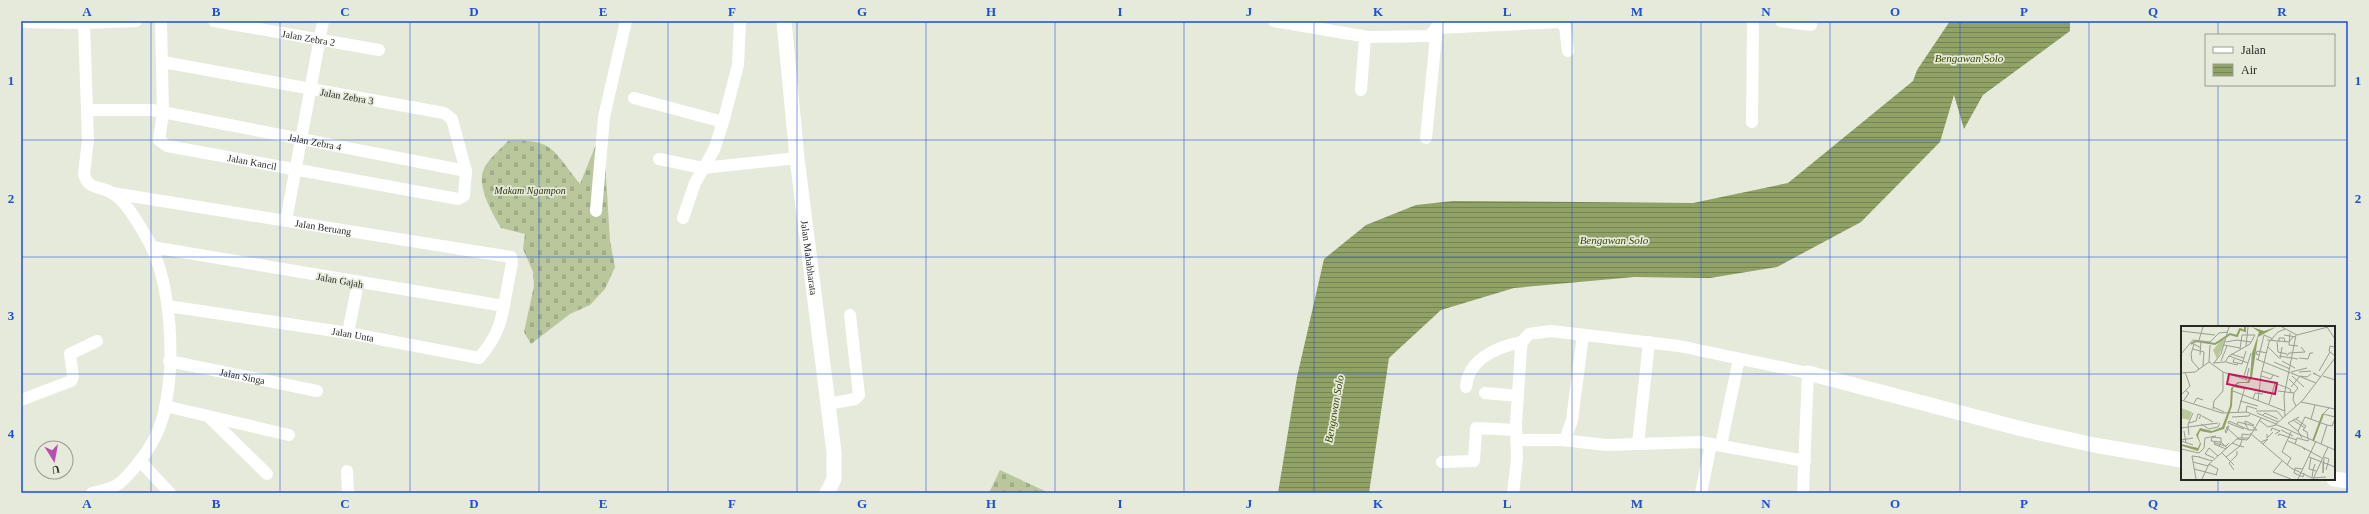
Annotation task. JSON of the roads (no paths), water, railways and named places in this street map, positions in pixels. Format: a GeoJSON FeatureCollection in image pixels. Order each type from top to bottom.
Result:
{"type":"FeatureCollection","features":[{"type":"Feature","properties":{"kind":"street"},"geometry":{"type":"LineString","coordinates":[[21,22],[84,23],[136,21]]}},
{"type":"Feature","properties":{"kind":"street","name":"Jalan Kancil"},"geometry":{"type":"LineString","coordinates":[[161,21],[163,113],[159,140],[167,146],[458,199],[464,196]]}},
{"type":"Feature","properties":{"kind":"street","name":"Jalan Zebra 2"},"geometry":{"type":"LineString","coordinates":[[214,21],[320,38],[379,50]]}},
{"type":"Feature","properties":{"kind":"street"},"geometry":{"type":"LineString","coordinates":[[286,221],[323,21]]}},
{"type":"Feature","properties":{"kind":"street"},"geometry":{"type":"LineString","coordinates":[[596,211],[604,117],[626,21]]}},
{"type":"Feature","properties":{"kind":"street"},"geometry":{"type":"LineString","coordinates":[[683,218],[703,168],[714,150],[723,122],[738,66],[740,21]]}},
{"type":"Feature","properties":{"kind":"street","name":"Jalan Mahabharata"},"geometry":{"type":"LineString","coordinates":[[784,21],[797,158],[836,466],[834,479],[828,492]]}},
{"type":"Feature","properties":{"kind":"street"},"geometry":{"type":"LineString","coordinates":[[1274,21],[1365,37],[1428,36],[1437,25],[1507,22],[1560,22],[1565,27],[1568,51]]}},
{"type":"Feature","properties":{"kind":"street"},"geometry":{"type":"LineString","coordinates":[[1752,122],[1753,21]]}},
{"type":"Feature","properties":{"kind":"street"},"geometry":{"type":"LineString","coordinates":[[1781,21],[1811,25]]}},
{"type":"Feature","properties":{"kind":"street"},"geometry":{"type":"LineString","coordinates":[[84,23],[87,110]]}},
{"type":"Feature","properties":{"kind":"street"},"geometry":{"type":"LineString","coordinates":[[1426,138],[1437,25]]}},
{"type":"Feature","properties":{"kind":"street"},"geometry":{"type":"LineString","coordinates":[[1361,90],[1365,37]]}},
{"type":"Feature","properties":{"kind":"street","name":"Jalan Zebra 3"},"geometry":{"type":"LineString","coordinates":[[163,62],[450,116],[466,171],[464,196]]}},
{"type":"Feature","properties":{"kind":"street"},"geometry":{"type":"LineString","coordinates":[[634,98],[723,122]]}},
{"type":"Feature","properties":{"kind":"street","name":"Jalan Zebra 4"},"geometry":{"type":"LineString","coordinates":[[87,110],[140,109],[466,171]]}},
{"type":"Feature","properties":{"kind":"street","name":"Jalan Beruang"},"geometry":{"type":"LineString","coordinates":[[87,110],[88,140],[83,168],[84,179],[91,185],[112,192],[510,257],[512,262],[504,306]]}},
{"type":"Feature","properties":{"kind":"street"},"geometry":{"type":"LineString","coordinates":[[659,159],[703,168],[797,158]]}},
{"type":"Feature","properties":{"kind":"street"},"geometry":{"type":"LineString","coordinates":[[92,493],[115,486],[140,461],[156,436],[165,406],[169,361],[168,306],[160,271],[152,247],[132,214],[112,192]]}},
{"type":"Feature","properties":{"kind":"street","name":"Jalan Gajah"},"geometry":{"type":"LineString","coordinates":[[152,247],[358,283],[504,306]]}},
{"type":"Feature","properties":{"kind":"street"},"geometry":{"type":"LineString","coordinates":[[348,333],[358,283]]}},
{"type":"Feature","properties":{"kind":"street","name":"Jalan Unta"},"geometry":{"type":"LineString","coordinates":[[168,306],[348,333],[479,358],[493,342],[500,327],[504,306]]}},
{"type":"Feature","properties":{"kind":"street"},"geometry":{"type":"LineString","coordinates":[[828,404],[855,399],[859,395],[860,390],[850,315]]}},
{"type":"Feature","properties":{"kind":"street"},"geometry":{"type":"LineString","coordinates":[[1466,387],[1469,371],[1474,365],[1493,352],[1522,342],[1529,334],[1542,331],[1583,335],[1650,342],[1808,373],[2022,430],[2094,445],[2181,460]]}},
{"type":"Feature","properties":{"kind":"street"},"geometry":{"type":"LineString","coordinates":[[1565,440],[1572,420],[1583,335]]}},
{"type":"Feature","properties":{"kind":"street"},"geometry":{"type":"LineString","coordinates":[[21,400],[71,380],[74,377],[70,354],[97,341]]}},
{"type":"Feature","properties":{"kind":"street"},"geometry":{"type":"LineString","coordinates":[[1513,493],[1517,459],[1516,435],[1522,342]]}},
{"type":"Feature","properties":{"kind":"street"},"geometry":{"type":"LineString","coordinates":[[1638,444],[1650,342]]}},
{"type":"Feature","properties":{"kind":"street"},"geometry":{"type":"LineString","coordinates":[[1701,493],[1739,359]]}},
{"type":"Feature","properties":{"kind":"street","name":"Jalan Singa"},"geometry":{"type":"LineString","coordinates":[[169,361],[317,391]]}},
{"type":"Feature","properties":{"kind":"street"},"geometry":{"type":"LineString","coordinates":[[1803,493],[1808,373]]}},
{"type":"Feature","properties":{"kind":"street"},"geometry":{"type":"LineString","coordinates":[[1485,393],[1518,396]]}},
{"type":"Feature","properties":{"kind":"street"},"geometry":{"type":"LineString","coordinates":[[165,406],[210,418],[289,435]]}},
{"type":"Feature","properties":{"kind":"street"},"geometry":{"type":"LineString","coordinates":[[210,418],[267,474]]}},
{"type":"Feature","properties":{"kind":"street"},"geometry":{"type":"LineString","coordinates":[[1442,462],[1474,461],[1476,428],[1516,435],[1593,444],[1684,442],[1716,444],[1805,461]]}},
{"type":"Feature","properties":{"kind":"street"},"geometry":{"type":"LineString","coordinates":[[140,461],[170,493]]}},
{"type":"Feature","properties":{"kind":"street"},"geometry":{"type":"LineString","coordinates":[[347,472],[348,493]]}},
{"type":"Feature","properties":{"kind":"street"},"geometry":{"type":"LineString","coordinates":[[2335,479],[2348,481]]}},
{"type":"Feature","properties":{"kind":"water","name":"Bengawan Solo"},"geometry":{"type":"Polygon","coordinates":[[[1950,21],[2070,21],[2070,31],[1983,95],[1964,129],[1954,95],[1940,142],[1861,222],[1777,267],[1710,278],[1634,277],[1514,288],[1441,310],[1389,358],[1369,493],[1278,493],[1297,377],[1324,259],[1366,225],[1416,205],[1453,201],[1693,203],[1788,183],[1913,81],[1917,70],[1950,21]]]}},
{"type":"Feature","properties":{"kind":"park label","name":"Makam Ngampon"},"geometry":{"type":"Point","coordinates":[530,190]}}]}
